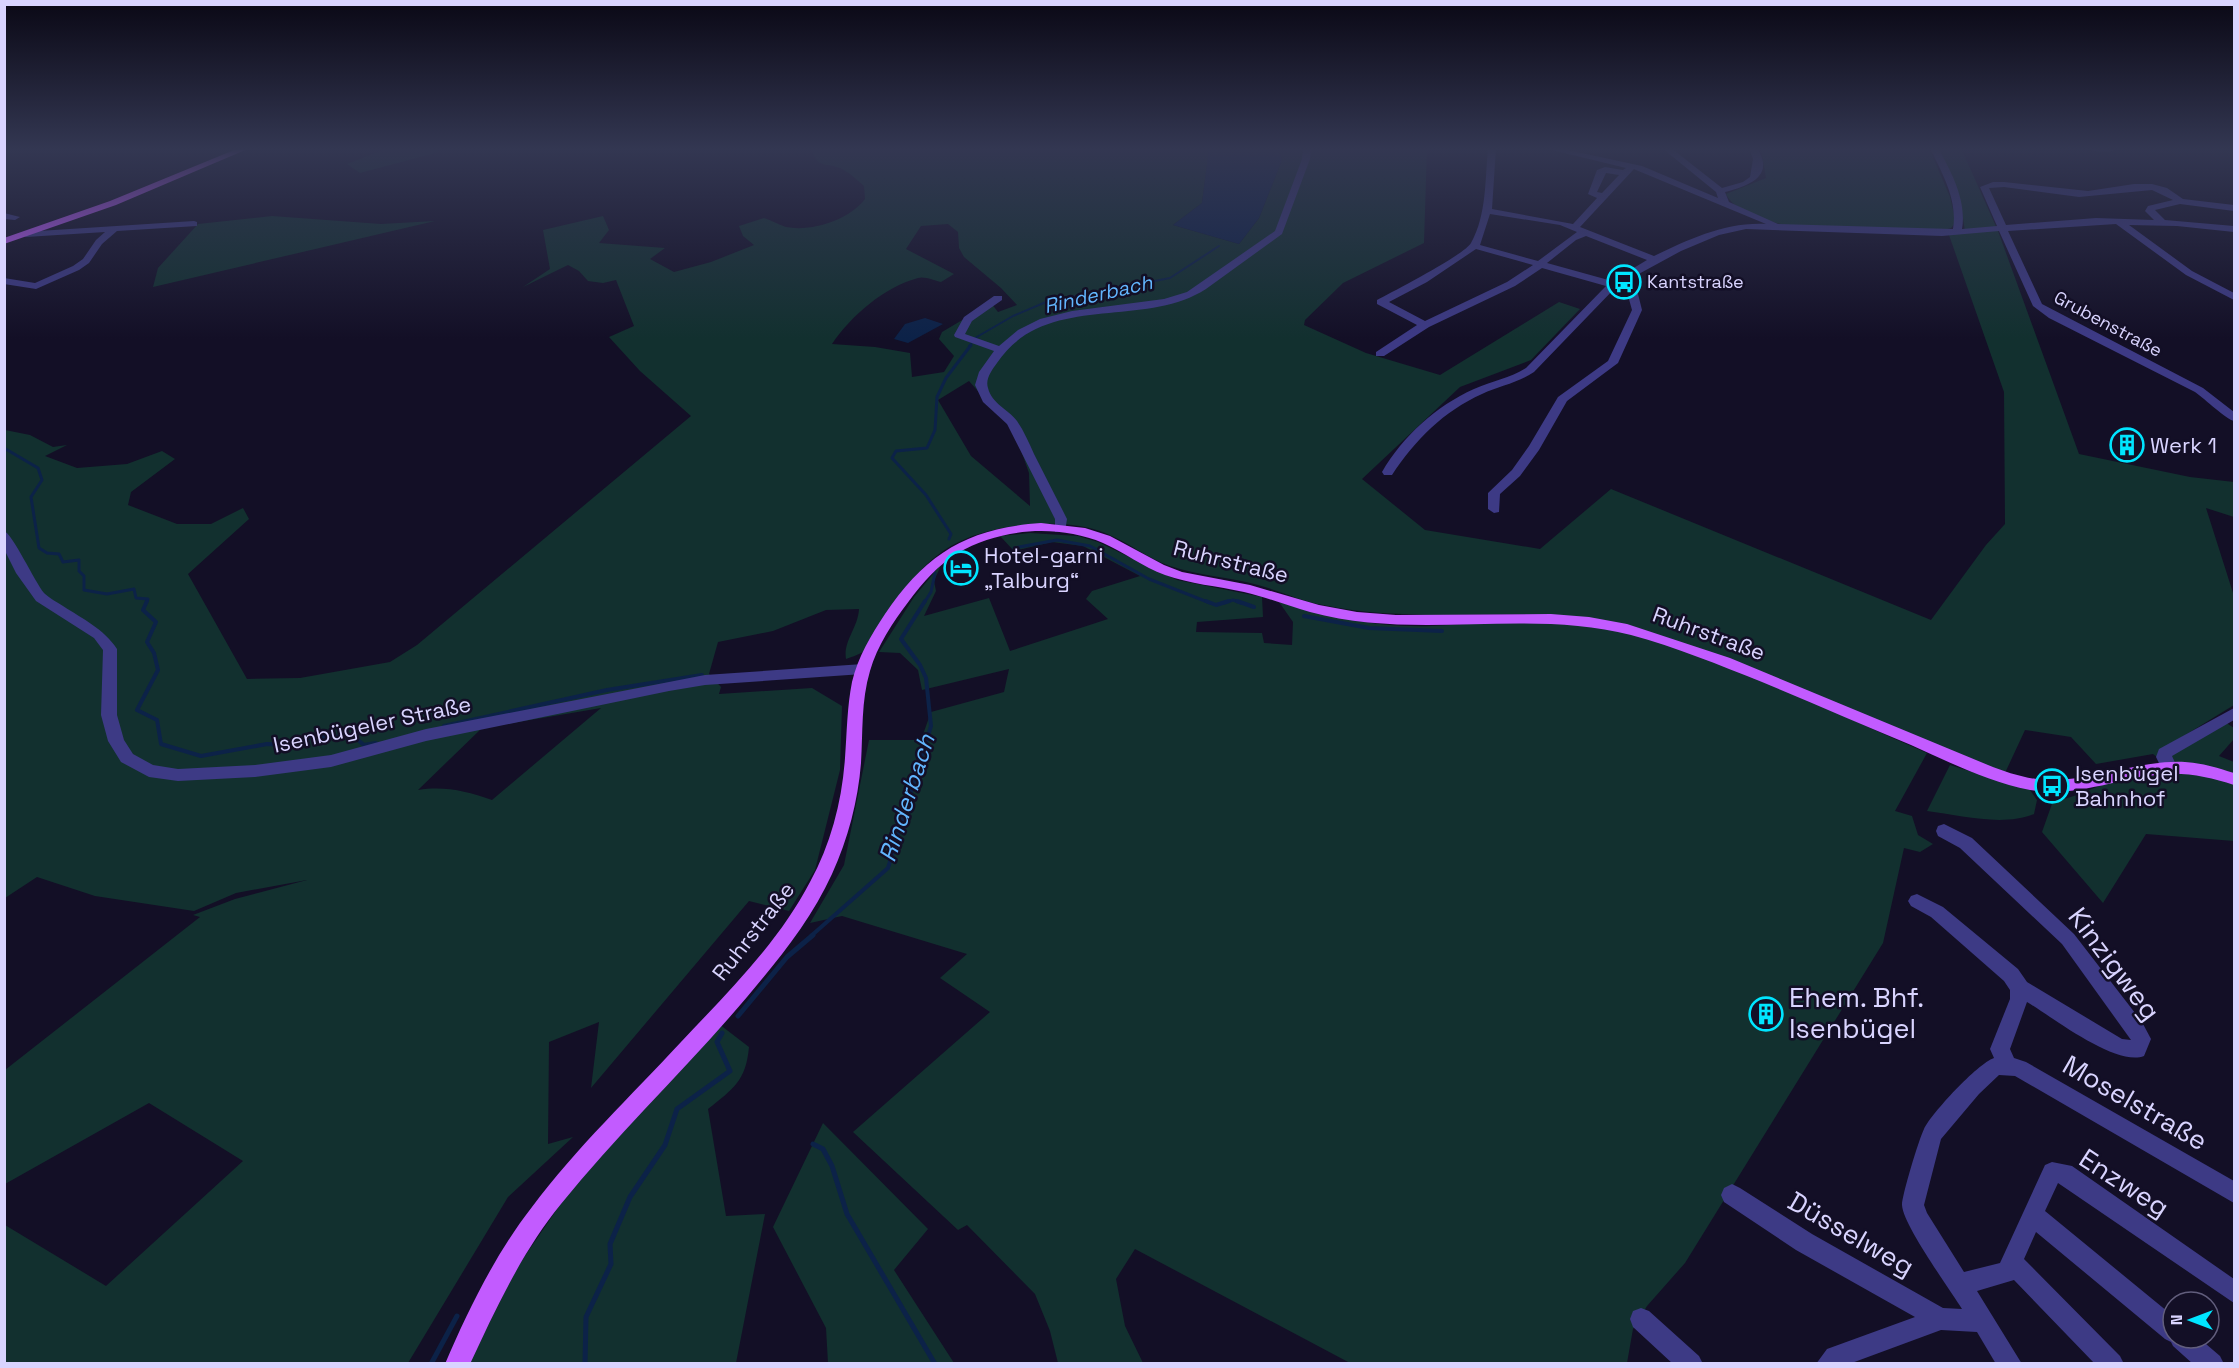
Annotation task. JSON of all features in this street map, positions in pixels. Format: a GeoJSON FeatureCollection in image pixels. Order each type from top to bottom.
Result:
{"type":"FeatureCollection","features":[{"type":"Feature","properties":{"kind":"main road"},"geometry":{"type":"LineString","coordinates":[[4,241],[86,212]]}},
{"type":"Feature","properties":{"kind":"main road","name":"Ruhrstraße"},"geometry":{"type":"LineString","coordinates":[[457,1364],[494,1288],[530,1228],[572,1175],[741,987],[792,926],[820,884],[838,840],[851,779],[863,669],[870,651],[923,573],[959,546],[991,534],[1030,528],[1060,530],[1104,539],[1158,568],[1182,576],[1256,590],[1320,610],[1412,621],[1547,617],[1593,621],[1632,630],[1717,658],[1982,769],[2038,785],[2070,784],[2145,769],[2169,767],[2192,768],[2235,779]]}},
{"type":"Feature","properties":{"kind":"street"},"geometry":{"type":"LineString","coordinates":[[1060,530],[1061,519],[1012,422],[987,400],[981,385],[994,348],[1044,321],[1072,314],[1165,302],[1202,287],[1279,232],[1286,212]]}},
{"type":"Feature","properties":{"kind":"street"},"geometry":{"type":"LineString","coordinates":[[1425,325],[1381,302],[1423,280],[1475,246],[1487,212]]}},
{"type":"Feature","properties":{"kind":"street"},"geometry":{"type":"LineString","coordinates":[[1493,212],[1553,221],[1575,227],[1657,261]]}},
{"type":"Feature","properties":{"kind":"street"},"geometry":{"type":"LineString","coordinates":[[1575,227],[1589,212]]}},
{"type":"Feature","properties":{"kind":"street"},"geometry":{"type":"LineString","coordinates":[[1745,212],[1782,228]]}},
{"type":"Feature","properties":{"kind":"street"},"geometry":{"type":"LineString","coordinates":[[1957,232],[1960,222],[1959,212]]}},
{"type":"Feature","properties":{"kind":"street","name":"Grubenstraße"},"geometry":{"type":"LineString","coordinates":[[1992,212],[2034,300],[2044,311],[2199,390],[2235,418]]}},
{"type":"Feature","properties":{"kind":"street"},"geometry":{"type":"LineString","coordinates":[[2151,212],[2162,222]]}},
{"type":"Feature","properties":{"kind":"street"},"geometry":{"type":"LineString","coordinates":[[1389,472],[1398,453],[1434,421],[1471,395],[1528,372],[1616,284],[1657,261],[1725,229],[1957,232],[2068,222],[2162,222],[2235,229]]}},
{"type":"Feature","properties":{"kind":"street"},"geometry":{"type":"LineString","coordinates":[[2119,222],[2189,273],[2235,297]]}},
{"type":"Feature","properties":{"kind":"street"},"geometry":{"type":"LineString","coordinates":[[26,234],[194,224]]}},
{"type":"Feature","properties":{"kind":"street"},"geometry":{"type":"LineString","coordinates":[[4,281],[36,286],[68,272],[86,261],[99,242],[113,230]]}},
{"type":"Feature","properties":{"kind":"street"},"geometry":{"type":"LineString","coordinates":[[1380,354],[1425,325],[1485,298],[1539,266],[1573,238],[1586,232]]}},
{"type":"Feature","properties":{"kind":"street"},"geometry":{"type":"LineString","coordinates":[[1475,246],[1539,266],[1616,284],[1632,290],[1637,310],[1612,363],[1562,399],[1535,447],[1516,473],[1494,493],[1494,510]]}},
{"type":"Feature","properties":{"kind":"street"},"geometry":{"type":"LineString","coordinates":[[994,348],[959,335],[964,323],[998,298]]}},
{"type":"Feature","properties":{"kind":"street","name":"Isenbügeler Straße"},"geometry":{"type":"LineString","coordinates":[[4,535],[23,573],[41,598],[99,634],[110,649],[110,715],[116,741],[127,758],[149,771],[178,774],[283,768],[331,761],[426,735],[669,686],[705,680],[863,669]]}},
{"type":"Feature","properties":{"kind":"street"},"geometry":{"type":"LineString","coordinates":[[2169,767],[2163,757],[2165,753],[2235,713]]}},
{"type":"Feature","properties":{"kind":"street","name":"Kinzigweg"},"geometry":{"type":"LineString","coordinates":[[1917,901],[1937,912],[2011,975],[2020,988],[2119,1047],[2137,1050],[2141,1039],[2135,1028],[2068,939],[1966,843],[1944,831]]}},
{"type":"Feature","properties":{"kind":"street"},"geometry":{"type":"LineString","coordinates":[[2010,1364],[1918,1220],[1913,1205],[1932,1134],[1980,1080],[1995,1067],[2007,1065],[2000,1049],[2019,999],[2020,988]]}},
{"type":"Feature","properties":{"kind":"street","name":"Moselstraße"},"geometry":{"type":"LineString","coordinates":[[2007,1065],[2019,1068],[2235,1192]]}},
{"type":"Feature","properties":{"kind":"street","name":"Enzweg"},"geometry":{"type":"LineString","coordinates":[[1960,1284],[2007,1272],[2052,1172],[2065,1173],[2235,1292]]}},
{"type":"Feature","properties":{"kind":"street","name":"Düsselweg"},"geometry":{"type":"LineString","coordinates":[[1732,1195],[1804,1242],[1941,1319]]}},
{"type":"Feature","properties":{"kind":"street"},"geometry":{"type":"LineString","coordinates":[[2032,1215],[2161,1321]]}},
{"type":"Feature","properties":{"kind":"street"},"geometry":{"type":"LineString","coordinates":[[2011,1261],[2112,1364]]}},
{"type":"Feature","properties":{"kind":"street"},"geometry":{"type":"LineString","coordinates":[[1641,1319],[1691,1364]]}},
{"type":"Feature","properties":{"kind":"street"},"geometry":{"type":"LineString","coordinates":[[1828,1364],[1835,1357],[1941,1319],[1982,1321]]}},
{"type":"Feature","properties":{"kind":"street"},"geometry":{"type":"LineString","coordinates":[[2195,1350],[2212,1364]]}},
{"type":"Feature","properties":{"kind":"green space"},"geometry":{"type":"Polygon","coordinates":[[[1190,212],[1173,225],[1239,244],[1261,212],[1425,212],[1424,243],[1343,283],[1305,320],[1304,325],[1366,353],[1440,375],[1559,302],[1580,309],[1531,360],[1460,387],[1362,479],[1425,530],[1540,549],[1611,489],[1931,620],[1986,545],[2005,524],[2004,392],[1949,235],[1965,232],[1962,212],[1989,212],[2079,454],[2190,477],[2234,482],[2234,517],[2206,508],[2234,596],[2234,705],[2169,745],[2219,718],[2234,728],[2234,739],[2219,756],[2234,762],[2234,841],[2146,834],[2103,903],[2042,832],[2053,801],[2069,798],[2114,782],[2179,774],[2153,754],[2096,764],[2071,737],[2025,730],[2005,773],[1621,624],[1547,615],[1435,615],[1360,611],[1315,603],[1258,585],[1181,569],[1162,563],[1105,533],[1092,529],[1047,524],[989,531],[958,542],[922,569],[902,594],[867,649],[857,655],[846,659],[847,646],[859,609],[826,610],[773,631],[718,642],[709,674],[721,687],[719,694],[812,688],[842,706],[840,770],[815,870],[789,911],[749,901],[591,1088],[599,1022],[549,1042],[548,1144],[573,1137],[508,1197],[408,1363],[5,1363],[5,1225],[106,1286],[243,1161],[149,1103],[5,1184],[5,1070],[200,917],[193,915],[235,899],[307,880],[236,893],[194,911],[95,896],[37,877],[5,898],[5,430],[30,435],[53,447],[67,445],[45,456],[77,468],[127,464],[162,451],[175,459],[131,492],[128,505],[177,524],[211,524],[243,508],[249,519],[188,574],[247,679],[300,678],[390,662],[417,645],[691,416],[640,371],[609,337],[634,326],[616,280],[603,283],[588,281],[579,271],[568,265],[523,287],[550,269],[543,230],[603,216],[609,230],[599,243],[665,248],[650,259],[674,272],[711,262],[754,245],[743,236],[739,226],[764,218],[786,227],[807,228],[829,223],[850,213],[1190,212]],[[948,224],[921,226],[906,249],[954,274],[941,282],[920,278],[893,288],[859,313],[832,344],[875,347],[910,353],[912,377],[944,372],[954,356],[939,339],[942,332],[991,303],[998,312],[1017,305],[1001,288],[964,257],[959,248],[958,232],[948,224]],[[969,381],[938,400],[971,456],[1030,506],[1029,473],[1015,433],[969,381]],[[601,708],[482,728],[418,790],[455,790],[492,800],[601,708]]]}},
{"type":"Feature","properties":{"kind":"green space"},"geometry":{"type":"Polygon","coordinates":[[[1747,212],[1954,212],[1956,222],[1951,228],[1940,231],[1788,226],[1747,212]]]}},
{"type":"Feature","properties":{"kind":"green space"},"geometry":{"type":"Polygon","coordinates":[[[272,216],[381,224],[435,221],[153,287],[158,268],[198,224],[272,216]]]}},
{"type":"Feature","properties":{"kind":"green space"},"geometry":{"type":"Polygon","coordinates":[[[1030,533],[1078,536],[1098,542],[1177,580],[1262,597],[1263,617],[1197,622],[1196,632],[1262,633],[1264,643],[1292,645],[1293,622],[1279,602],[1335,617],[1394,625],[1432,626],[1540,621],[1583,623],[1645,638],[1727,666],[1927,753],[1895,811],[1912,816],[1918,835],[1933,844],[1920,852],[1904,848],[1883,943],[1685,1263],[1647,1306],[1633,1329],[1627,1363],[1350,1363],[1135,1249],[1116,1279],[1125,1326],[1143,1363],[1058,1363],[1050,1331],[1035,1294],[967,1225],[958,1230],[853,1132],[990,1012],[940,978],[967,954],[842,916],[810,923],[844,865],[869,740],[921,740],[931,712],[1004,692],[1009,669],[922,690],[918,670],[900,653],[879,652],[914,597],[942,563],[934,581],[936,591],[924,616],[989,598],[1010,651],[1108,619],[1086,599],[1092,591],[1140,576],[1083,546],[1052,542],[1014,551],[1000,536],[1030,533]]]}},
{"type":"Feature","properties":{"kind":"green space"},"geometry":{"type":"Polygon","coordinates":[[[1950,765],[2030,790],[2037,800],[2034,814],[2022,818],[1995,820],[1927,811],[1950,765]]]}},
{"type":"Feature","properties":{"kind":"green space"},"geometry":{"type":"Polygon","coordinates":[[[719,1024],[749,1047],[745,1068],[737,1083],[708,1109],[726,1216],[765,1214],[736,1363],[469,1364],[516,1269],[566,1196],[719,1024]]]}},
{"type":"Feature","properties":{"kind":"green space"},"geometry":{"type":"Polygon","coordinates":[[[823,1123],[928,1229],[894,1270],[954,1363],[828,1363],[826,1328],[773,1227],[823,1123]]]}},
{"type":"Feature","properties":{"kind":"water"},"geometry":{"type":"Polygon","coordinates":[[[1190,212],[1261,212],[1239,244],[1173,225],[1190,212]]]}},
{"type":"Feature","properties":{"kind":"water"},"geometry":{"type":"Polygon","coordinates":[[[925,318],[943,324],[908,343],[894,339],[905,324],[925,318]]]}},
{"type":"Feature","properties":{"kind":"waterway","name":"Rinderbach"},"geometry":{"type":"LineString","coordinates":[[975,338],[1013,316],[1046,302],[1170,278],[1219,246]]}},
{"type":"Feature","properties":{"kind":"waterway","name":"Rinderbach"},"geometry":{"type":"LineString","coordinates":[[949,539],[951,534],[926,495],[892,458],[896,451],[927,448],[935,430],[937,397],[946,378],[971,345]]}},
{"type":"Feature","properties":{"kind":"waterway"},"geometry":{"type":"LineString","coordinates":[[4,448],[38,468],[42,480],[31,497],[39,548],[47,553],[59,554],[63,562],[79,560],[79,571],[84,576],[84,590],[107,594],[134,589],[136,598],[148,599],[147,601]]}},
{"type":"Feature","properties":{"kind":"waterway"},"geometry":{"type":"LineString","coordinates":[[1014,548],[1057,540],[1090,546],[1149,579],[1210,603]]}},
{"type":"Feature","properties":{"kind":"waterway","name":"Rinderbach"},"geometry":{"type":"LineString","coordinates":[[924,603],[931,592],[935,573]]}},
{"type":"Feature","properties":{"kind":"waterway"},"geometry":{"type":"LineString","coordinates":[[1224,603],[1233,600],[1241,603]]}},
{"type":"Feature","properties":{"kind":"waterway"},"geometry":{"type":"LineString","coordinates":[[147,601],[143,610],[156,622],[147,642],[154,653],[158,670],[137,710],[157,720],[161,744],[201,756],[267,744],[287,745],[305,738],[353,736],[364,745],[376,743]]}},
{"type":"Feature","properties":{"kind":"waterway","name":"Rinderbach"},"geometry":{"type":"LineString","coordinates":[[811,936],[888,868],[931,726],[926,678],[920,665],[901,639],[925,601]]}},
{"type":"Feature","properties":{"kind":"waterway"},"geometry":{"type":"LineString","coordinates":[[1206,601],[1216,605],[1229,601]]}},
{"type":"Feature","properties":{"kind":"waterway"},"geometry":{"type":"LineString","coordinates":[[1237,601],[1254,607]]}},
{"type":"Feature","properties":{"kind":"waterway"},"geometry":{"type":"LineString","coordinates":[[1304,616],[1369,628],[1442,631]]}},
{"type":"Feature","properties":{"kind":"waterway"},"geometry":{"type":"LineString","coordinates":[[444,726],[607,690],[702,675]]}},
{"type":"Feature","properties":{"kind":"waterway","name":"Rinderbach"},"geometry":{"type":"LineString","coordinates":[[738,1016],[787,957],[813,935]]}},
{"type":"Feature","properties":{"kind":"waterway"},"geometry":{"type":"LineString","coordinates":[[585,1364],[586,1317],[611,1264],[610,1244],[630,1197],[665,1145],[677,1109],[730,1071],[717,1042],[722,1033]]}},
{"type":"Feature","properties":{"kind":"waterway"},"geometry":{"type":"LineString","coordinates":[[813,1144],[823,1149],[832,1166],[847,1214],[935,1364]]}},
{"type":"Feature","properties":{"kind":"waterway"},"geometry":{"type":"LineString","coordinates":[[431,1364],[457,1316]]}},
{"type":"Feature","properties":{"kind":"place","name":"Kantstraße"},"geometry":{"type":"Point","coordinates":[1624,282]}},
{"type":"Feature","properties":{"kind":"place","name":"Werk 1"},"geometry":{"type":"Point","coordinates":[2127,445]}},
{"type":"Feature","properties":{"kind":"place","name":"Hotel-garni „Talburg“"},"geometry":{"type":"Point","coordinates":[961,568]}},
{"type":"Feature","properties":{"kind":"place","name":"Isenbügel Bahnhof"},"geometry":{"type":"Point","coordinates":[2052,786]}},
{"type":"Feature","properties":{"kind":"place","name":"Ehem. Bhf. Isenbügel"},"geometry":{"type":"Point","coordinates":[1766,1014]}}]}
